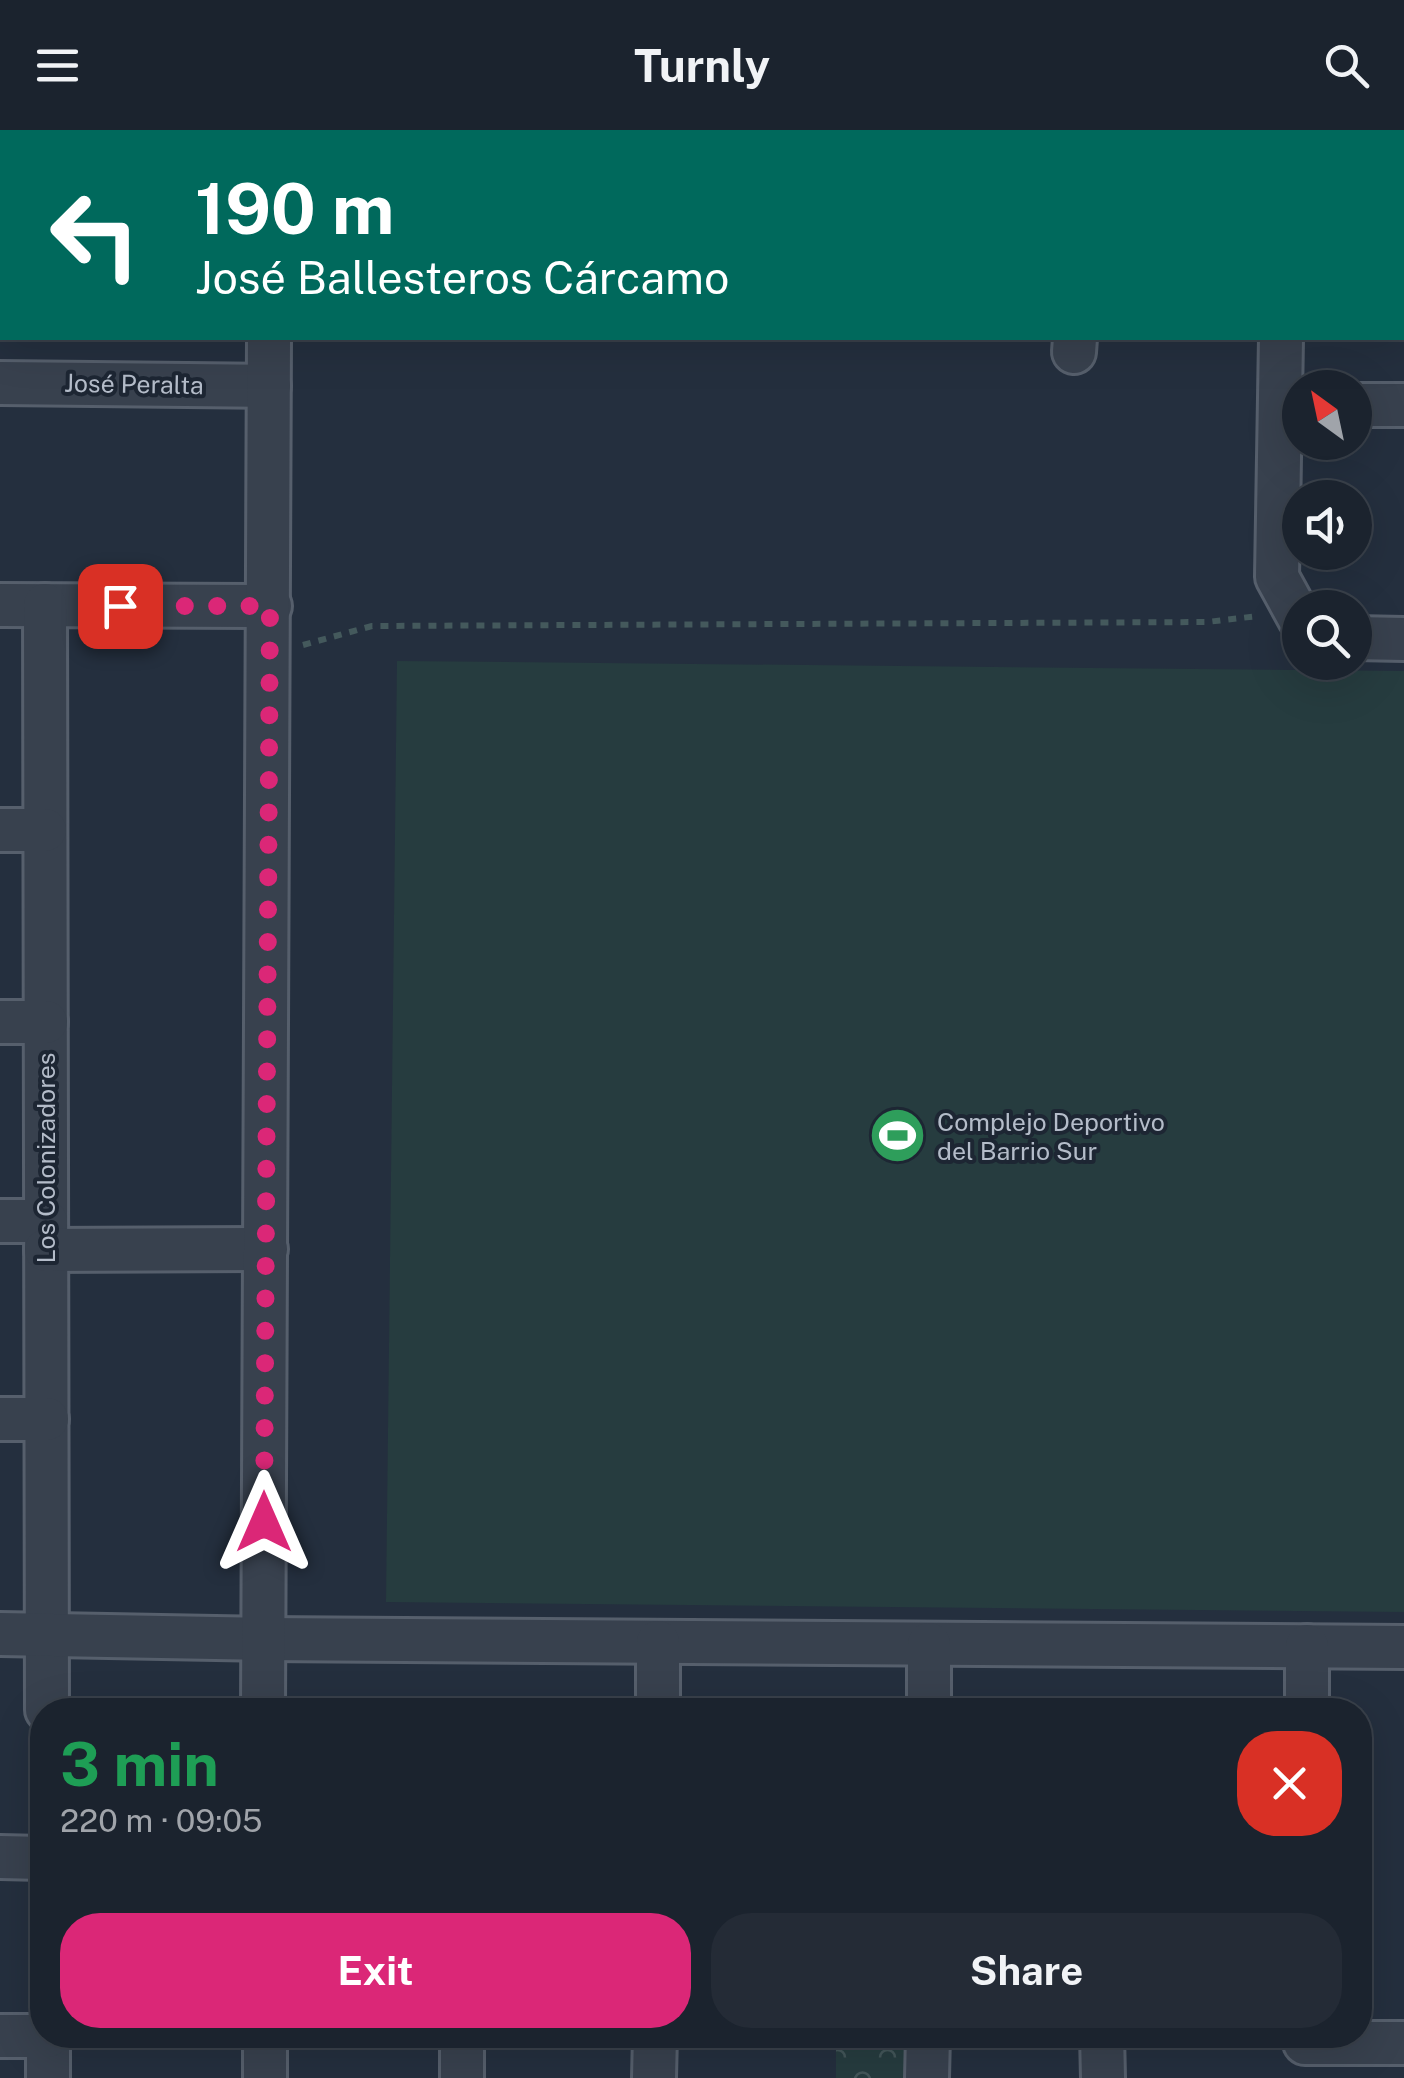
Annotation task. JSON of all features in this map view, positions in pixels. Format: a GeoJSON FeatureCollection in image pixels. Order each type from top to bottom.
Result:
{"type":"FeatureCollection","features":[{"type":"Feature","properties":{"kind":"street"},"geometry":{"type":"LineString","coordinates":[[264,1698],[269,340]]}},
{"type":"Feature","properties":{"kind":"street"},"geometry":{"type":"LineString","coordinates":[[1281,340],[1285,370]]}},
{"type":"Feature","properties":{"kind":"street","name":"José Peralta"},"geometry":{"type":"LineString","coordinates":[[0,383],[268,386]]}},
{"type":"Feature","properties":{"kind":"street"},"geometry":{"type":"LineString","coordinates":[[1372,405],[1404,405]]}},
{"type":"Feature","properties":{"kind":"street"},"geometry":{"type":"LineString","coordinates":[[1283,590],[1276,577],[1285,460]]}},
{"type":"Feature","properties":{"kind":"street"},"geometry":{"type":"LineString","coordinates":[[0,606],[270,606]]}},
{"type":"Feature","properties":{"kind":"street","name":"Los Colonizadores"},"geometry":{"type":"LineString","coordinates":[[45,606],[47,1698]]}},
{"type":"Feature","properties":{"kind":"street"},"geometry":{"type":"LineString","coordinates":[[1372,638],[1404,638]]}},
{"type":"Feature","properties":{"kind":"street"},"geometry":{"type":"LineString","coordinates":[[0,830],[46,830]]}},
{"type":"Feature","properties":{"kind":"street"},"geometry":{"type":"LineString","coordinates":[[0,1022],[46,1022]]}},
{"type":"Feature","properties":{"kind":"street"},"geometry":{"type":"LineString","coordinates":[[0,1222],[46,1236],[266,1249]]}},
{"type":"Feature","properties":{"kind":"street"},"geometry":{"type":"LineString","coordinates":[[0,1419],[47,1419]]}},
{"type":"Feature","properties":{"kind":"street"},"geometry":{"type":"LineString","coordinates":[[0,1634],[263,1640],[1404,1646]]}},
{"type":"Feature","properties":{"kind":"street"},"geometry":{"type":"LineString","coordinates":[[658,1642],[658,1698]]}},
{"type":"Feature","properties":{"kind":"street"},"geometry":{"type":"LineString","coordinates":[[929,1644],[929,1698]]}},
{"type":"Feature","properties":{"kind":"street"},"geometry":{"type":"LineString","coordinates":[[1306,1698],[1307,1646]]}},
{"type":"Feature","properties":{"kind":"street"},"geometry":{"type":"LineString","coordinates":[[0,1857],[30,1858]]}},
{"type":"Feature","properties":{"kind":"street"},"geometry":{"type":"LineString","coordinates":[[0,2036],[30,2036]]}},
{"type":"Feature","properties":{"kind":"street"},"geometry":{"type":"LineString","coordinates":[[1372,2047],[1404,2044]]}},
{"type":"Feature","properties":{"kind":"street"},"geometry":{"type":"LineString","coordinates":[[48,2048],[48,2078]]}},
{"type":"Feature","properties":{"kind":"street"},"geometry":{"type":"LineString","coordinates":[[265,2048],[265,2078]]}},
{"type":"Feature","properties":{"kind":"street"},"geometry":{"type":"LineString","coordinates":[[462,2048],[462,2078]]}},
{"type":"Feature","properties":{"kind":"street"},"geometry":{"type":"LineString","coordinates":[[654,2078],[655,2048]]}},
{"type":"Feature","properties":{"kind":"street"},"geometry":{"type":"LineString","coordinates":[[927,2078],[928,2048]]}},
{"type":"Feature","properties":{"kind":"street"},"geometry":{"type":"LineString","coordinates":[[1102,2048],[1103,2078]]}},
{"type":"Feature","properties":{"kind":"street"},"geometry":{"type":"LineString","coordinates":[[1305,2052],[1354,2048]]}},
{"type":"Feature","properties":{"kind":"path"},"geometry":{"type":"LineString","coordinates":[[270,655],[372,626],[1207,622],[1282,616]]}},
{"type":"Feature","properties":{"kind":"green space","name":"Complejo Deportivo del Barrio Sur"},"geometry":{"type":"Polygon","coordinates":[[[397,661],[1282,670],[1282,680],[1372,680],[1372,671],[1404,671],[1404,1612],[386,1602],[397,661]]]}},
{"type":"Feature","properties":{"kind":"green space"},"geometry":{"type":"Polygon","coordinates":[[[836,2048],[908,2048],[908,2078],[836,2078],[836,2048]]]}},
{"type":"Feature","properties":{"kind":"place","name":"Complejo Deportivo del Barrio Sur"},"geometry":{"type":"Point","coordinates":[898,1136]}},
{"type":"Feature","properties":{"kind":"route"},"geometry":{"type":"LineString","coordinates":[[120,606],[270,606],[264,1522]]}}]}
